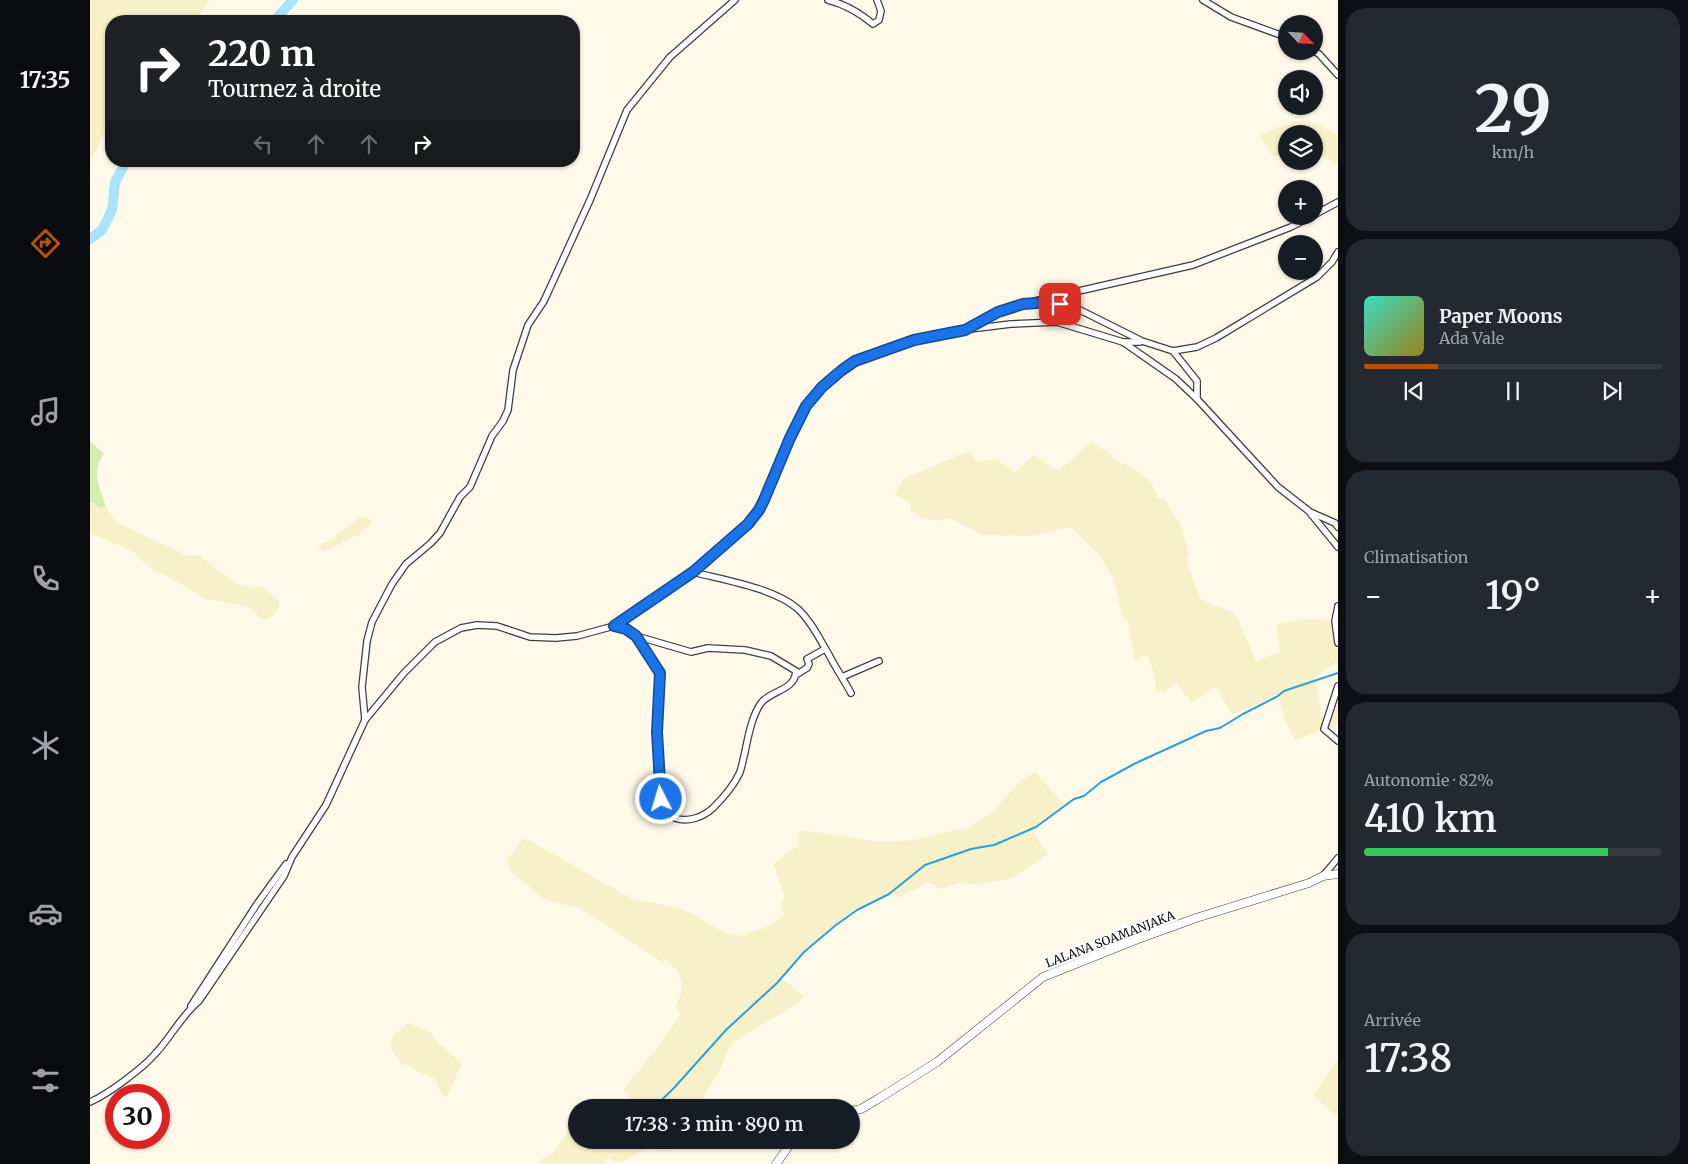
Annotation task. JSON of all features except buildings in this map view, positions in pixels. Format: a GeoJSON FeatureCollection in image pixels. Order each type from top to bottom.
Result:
{"type":"FeatureCollection","features":[{"type":"Feature","properties":{"kind":"street"},"geometry":{"type":"LineString","coordinates":[[365,720],[362,687],[367,641],[372,622],[392,584],[406,564],[431,543],[440,532],[460,497],[470,487],[492,436],[503,421],[508,410],[513,370],[528,325],[544,301],[590,200],[627,110],[670,57],[735,0]]}},
{"type":"Feature","properties":{"kind":"street"},"geometry":{"type":"LineString","coordinates":[[828,0],[862,15],[873,24],[879,20],[881,11],[877,0]]}},
{"type":"Feature","properties":{"kind":"street"},"geometry":{"type":"LineString","coordinates":[[1203,0],[1231,17],[1278,34]]}},
{"type":"Feature","properties":{"kind":"street"},"geometry":{"type":"LineString","coordinates":[[1323,58],[1338,75]]}},
{"type":"Feature","properties":{"kind":"street"},"geometry":{"type":"LineString","coordinates":[[1323,210],[1338,202]]}},
{"type":"Feature","properties":{"kind":"street"},"geometry":{"type":"LineString","coordinates":[[965,330],[998,312],[1023,304],[1066,292],[1193,264],[1295,225]]}},
{"type":"Feature","properties":{"kind":"street"},"geometry":{"type":"LineString","coordinates":[[1023,304],[1050,302],[1070,306],[1142,342],[1173,351],[1197,347],[1216,338],[1317,277],[1332,262],[1338,252]]}},
{"type":"Feature","properties":{"kind":"street"},"geometry":{"type":"LineString","coordinates":[[90,1102],[121,1083],[154,1055],[188,1011],[199,1001],[284,876],[292,857],[326,804],[365,720],[404,673],[435,642],[461,628],[476,625],[497,626],[530,637],[556,638],[577,636],[614,626],[693,572],[748,524],[759,510],[769,490],[790,438],[806,406],[822,387],[855,361],[914,340],[965,330],[1011,324],[1057,322],[1123,342],[1142,342]]}},
{"type":"Feature","properties":{"kind":"street"},"geometry":{"type":"LineString","coordinates":[[1123,342],[1176,379],[1197,399],[1278,487],[1310,512],[1338,547]]}},
{"type":"Feature","properties":{"kind":"street"},"geometry":{"type":"LineString","coordinates":[[1173,351],[1197,381],[1197,399]]}},
{"type":"Feature","properties":{"kind":"street"},"geometry":{"type":"LineString","coordinates":[[1310,512],[1338,526]]}},
{"type":"Feature","properties":{"kind":"street"},"geometry":{"type":"LineString","coordinates":[[693,572],[747,586],[786,600],[803,615],[821,640],[852,693]]}},
{"type":"Feature","properties":{"kind":"street"},"geometry":{"type":"LineString","coordinates":[[1338,606],[1338,643]]}},
{"type":"Feature","properties":{"kind":"street"},"geometry":{"type":"LineString","coordinates":[[614,626],[626,629],[636,636],[691,652],[708,648],[745,650],[771,656],[796,671],[796,674]]}},
{"type":"Feature","properties":{"kind":"street"},"geometry":{"type":"LineString","coordinates":[[636,636],[660,673],[657,732],[661,799],[666,812],[675,818],[689,820],[706,815],[728,793],[739,773],[754,719],[762,702],[790,686],[796,674],[807,668],[809,664],[807,659],[825,649]]}},
{"type":"Feature","properties":{"kind":"street"},"geometry":{"type":"LineString","coordinates":[[842,677],[879,661]]}},
{"type":"Feature","properties":{"kind":"street"},"geometry":{"type":"LineString","coordinates":[[1338,686],[1324,729],[1338,742]]}},
{"type":"Feature","properties":{"kind":"street"},"geometry":{"type":"LineString","coordinates":[[1324,876],[1338,858]]}},
{"type":"Feature","properties":{"kind":"street","name":"LALANA SOAMANJAKA"},"geometry":{"type":"LineString","coordinates":[[860,1109],[937,1062],[1043,977],[1196,918],[1309,883],[1324,876],[1338,874]]}},
{"type":"Feature","properties":{"kind":"street"},"geometry":{"type":"LineString","coordinates":[[776,1164],[787,1149]]}},
{"type":"Feature","properties":{"kind":"shaded area"},"geometry":{"type":"Polygon","coordinates":[[[90,0],[210,0],[199,15],[105,15],[105,132],[90,163],[90,0]]]}},
{"type":"Feature","properties":{"kind":"shaded area"},"geometry":{"type":"Polygon","coordinates":[[[1293,121],[1309,121],[1318,125],[1284,125],[1293,121]]]}},
{"type":"Feature","properties":{"kind":"shaded area"},"geometry":{"type":"Polygon","coordinates":[[[1323,127],[1332,131],[1338,138],[1338,166],[1323,155],[1323,127]]]}},
{"type":"Feature","properties":{"kind":"shaded area"},"geometry":{"type":"Polygon","coordinates":[[[1278,128],[1278,155],[1273,157],[1259,136],[1278,128]]]}},
{"type":"Feature","properties":{"kind":"shaded area"},"geometry":{"type":"Polygon","coordinates":[[[1091,442],[1105,450],[1117,461],[1132,467],[1151,482],[1158,498],[1164,499],[1179,522],[1189,553],[1187,564],[1200,598],[1235,613],[1256,661],[1280,652],[1276,625],[1303,619],[1330,620],[1338,661],[1315,677],[1322,719],[1322,726],[1316,732],[1295,740],[1285,721],[1279,695],[1276,694],[1247,709],[1232,714],[1216,687],[1191,703],[1176,682],[1165,692],[1156,692],[1155,677],[1148,657],[1144,655],[1136,661],[1134,658],[1128,621],[1123,618],[1113,578],[1099,555],[1071,527],[1032,536],[982,535],[950,518],[937,521],[927,518],[923,519],[911,511],[911,503],[895,495],[903,479],[969,451],[977,462],[996,459],[1015,472],[1033,455],[1059,471],[1091,442]]]}},
{"type":"Feature","properties":{"kind":"shaded area"},"geometry":{"type":"Polygon","coordinates":[[[90,501],[100,508],[106,507],[116,522],[185,555],[200,556],[235,583],[253,588],[261,586],[279,600],[279,607],[273,616],[264,620],[246,606],[203,598],[151,568],[133,552],[90,534],[90,501]]]}},
{"type":"Feature","properties":{"kind":"shaded area"},"geometry":{"type":"Polygon","coordinates":[[[364,516],[370,519],[372,524],[358,535],[324,551],[318,546],[334,538],[357,519],[364,516]]]}},
{"type":"Feature","properties":{"kind":"shaded area"},"geometry":{"type":"Polygon","coordinates":[[[1338,693],[1338,725],[1332,728],[1329,725],[1330,718],[1338,693]]]}},
{"type":"Feature","properties":{"kind":"shaded area"},"geometry":{"type":"Polygon","coordinates":[[[1036,772],[1064,805],[1032,831],[1048,854],[1012,878],[979,885],[959,883],[942,889],[927,882],[899,898],[891,892],[854,909],[800,954],[780,977],[804,996],[799,1003],[735,1041],[726,1054],[720,1071],[702,1099],[632,1099],[623,1090],[680,1015],[676,1007],[681,993],[682,982],[677,970],[666,960],[663,963],[613,929],[576,907],[546,900],[510,871],[507,860],[525,838],[630,898],[681,909],[721,931],[738,936],[766,927],[784,915],[781,905],[785,896],[773,864],[799,845],[798,833],[803,830],[878,842],[916,840],[967,828],[991,814],[1019,781],[1036,772]]]}},
{"type":"Feature","properties":{"kind":"shaded area"},"geometry":{"type":"Polygon","coordinates":[[[408,1023],[430,1032],[439,1044],[460,1061],[461,1064],[447,1098],[442,1095],[435,1078],[420,1073],[410,1065],[404,1065],[392,1050],[390,1044],[395,1034],[408,1023]]]}},
{"type":"Feature","properties":{"kind":"shaded area"},"geometry":{"type":"Polygon","coordinates":[[[1338,1060],[1338,1118],[1313,1095],[1338,1060]]]}},
{"type":"Feature","properties":{"kind":"shaded area"},"geometry":{"type":"Polygon","coordinates":[[[568,1132],[568,1149],[644,1149],[626,1160],[615,1162],[608,1157],[603,1164],[537,1164],[543,1158],[552,1155],[568,1132]]]}},
{"type":"Feature","properties":{"kind":"green space"},"geometry":{"type":"Polygon","coordinates":[[[90,441],[104,454],[100,460],[97,473],[106,507],[100,508],[90,501],[90,441]]]}},
{"type":"Feature","properties":{"kind":"waterway"},"geometry":{"type":"LineString","coordinates":[[279,15],[293,0]]}},
{"type":"Feature","properties":{"kind":"waterway"},"geometry":{"type":"LineString","coordinates":[[90,239],[102,230],[112,210],[115,183],[123,167]]}},
{"type":"Feature","properties":{"kind":"waterway"},"geometry":{"type":"LineString","coordinates":[[662,1099],[726,1030],[777,983],[804,952],[836,925],[857,910],[889,894],[925,865],[971,849],[994,845],[1036,827],[1074,799],[1084,796],[1101,782],[1136,763],[1206,731],[1220,728],[1284,691],[1338,673]]}},
{"type":"Feature","properties":{"kind":"route"},"geometry":{"type":"LineString","coordinates":[[661,799],[657,732],[660,673],[636,636],[626,629],[614,626],[693,572],[748,524],[759,510],[769,490],[790,438],[806,406],[822,387],[842,370],[855,361],[914,340],[965,330],[998,312],[1023,304],[1050,302],[1060,304]]}}]}
